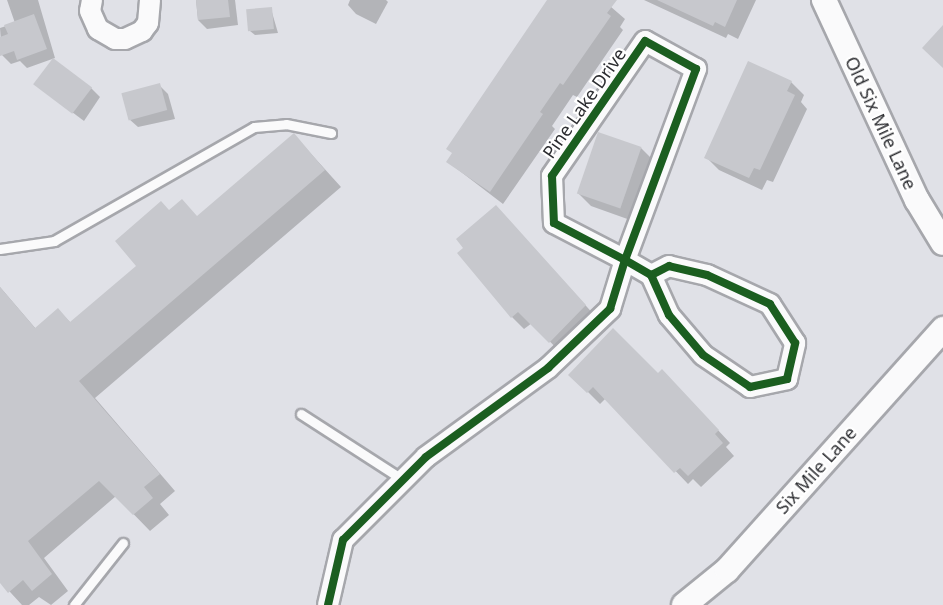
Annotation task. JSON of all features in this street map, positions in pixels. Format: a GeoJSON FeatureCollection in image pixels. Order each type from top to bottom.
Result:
{"type":"FeatureCollection","features":[{"type":"Feature","properties":{"kind":"street"},"geometry":{"type":"LineString","coordinates":[[92,0],[90,11],[98,29],[115,39],[125,39],[142,31],[148,23],[150,0]]}},
{"type":"Feature","properties":{"kind":"street","name":"Old Six Mile Lane"},"geometry":{"type":"LineString","coordinates":[[824,0],[917,200],[943,243]]}},
{"type":"Feature","properties":{"kind":"street","name":"Pine Lake Drive"},"geometry":{"type":"LineString","coordinates":[[328,605],[343,540],[402,479],[579,342],[610,309],[625,260],[696,69],[645,41],[552,176],[554,223],[625,260]]}},
{"type":"Feature","properties":{"kind":"street"},"geometry":{"type":"LineString","coordinates":[[625,260],[651,275],[669,315],[703,355],[750,387],[787,379],[795,343],[770,304],[707,275],[669,266],[651,275]]}},
{"type":"Feature","properties":{"kind":"street","name":"Six Mile Lane"},"geometry":{"type":"LineString","coordinates":[[684,605],[727,570],[943,329]]}},
{"type":"Feature","properties":{"kind":"lane"},"geometry":{"type":"LineString","coordinates":[[0,249],[54,241],[254,127],[286,124],[331,134]]}},
{"type":"Feature","properties":{"kind":"lane"},"geometry":{"type":"LineString","coordinates":[[301,414],[402,479]]}},
{"type":"Feature","properties":{"kind":"lane"},"geometry":{"type":"LineString","coordinates":[[74,605],[123,543]]}},
{"type":"Feature","properties":{"kind":"building"},"geometry":{"type":"Polygon","coordinates":[[[196,0],[228,0],[230,17],[198,20],[196,0]]]}},
{"type":"Feature","properties":{"kind":"building"},"geometry":{"type":"Polygon","coordinates":[[[547,0],[617,0],[607,13],[611,16],[563,85],[560,83],[540,112],[543,114],[490,192],[446,162],[452,153],[446,149],[547,0]]]}},
{"type":"Feature","properties":{"kind":"building"},"geometry":{"type":"Polygon","coordinates":[[[657,0],[737,0],[725,27],[715,22],[713,26],[657,0]]]}},
{"type":"Feature","properties":{"kind":"building"},"geometry":{"type":"Polygon","coordinates":[[[272,7],[274,29],[248,31],[246,9],[272,7]]]}},
{"type":"Feature","properties":{"kind":"building"},"geometry":{"type":"Polygon","coordinates":[[[34,14],[47,49],[17,60],[14,51],[0,56],[0,37],[8,34],[4,25],[34,14]]]}},
{"type":"Feature","properties":{"kind":"building"},"geometry":{"type":"Polygon","coordinates":[[[943,25],[943,68],[922,48],[943,25]]]}},
{"type":"Feature","properties":{"kind":"building"},"geometry":{"type":"Polygon","coordinates":[[[53,58],[92,87],[72,114],[33,84],[53,58]]]}},
{"type":"Feature","properties":{"kind":"building"},"geometry":{"type":"Polygon","coordinates":[[[748,61],[792,81],[787,91],[795,95],[760,170],[754,168],[749,178],[704,158],[748,61]]]}},
{"type":"Feature","properties":{"kind":"building"},"geometry":{"type":"Polygon","coordinates":[[[160,83],[167,110],[129,120],[121,93],[160,83]]]}},
{"type":"Feature","properties":{"kind":"building"},"geometry":{"type":"Polygon","coordinates":[[[598,132],[641,147],[620,208],[577,193],[598,132]]]}},
{"type":"Feature","properties":{"kind":"building"},"geometry":{"type":"Polygon","coordinates":[[[294,133],[325,170],[79,381],[160,474],[144,487],[153,498],[133,515],[99,481],[28,541],[52,574],[32,591],[23,580],[8,593],[0,583],[0,287],[35,328],[58,308],[70,322],[136,266],[115,241],[161,201],[169,210],[182,199],[197,216],[294,133]]]}},
{"type":"Feature","properties":{"kind":"building"},"geometry":{"type":"Polygon","coordinates":[[[496,205],[586,305],[549,343],[518,312],[511,318],[457,253],[463,248],[456,239],[496,205]]]}},
{"type":"Feature","properties":{"kind":"building"},"geometry":{"type":"Polygon","coordinates":[[[613,328],[658,373],[662,369],[719,430],[715,434],[723,443],[688,476],[680,468],[674,473],[593,387],[587,393],[568,375],[613,328]]]}},
{"type":"Feature","properties":{"kind":"cycle path"},"geometry":{"type":"LineString","coordinates":[[328,605],[343,540],[426,457],[548,368],[610,309],[625,260],[696,69],[645,41],[552,176],[554,223],[625,260],[651,275],[669,315],[703,355],[750,387],[787,379],[795,343],[770,304],[707,275],[669,266],[651,275]]}}]}
